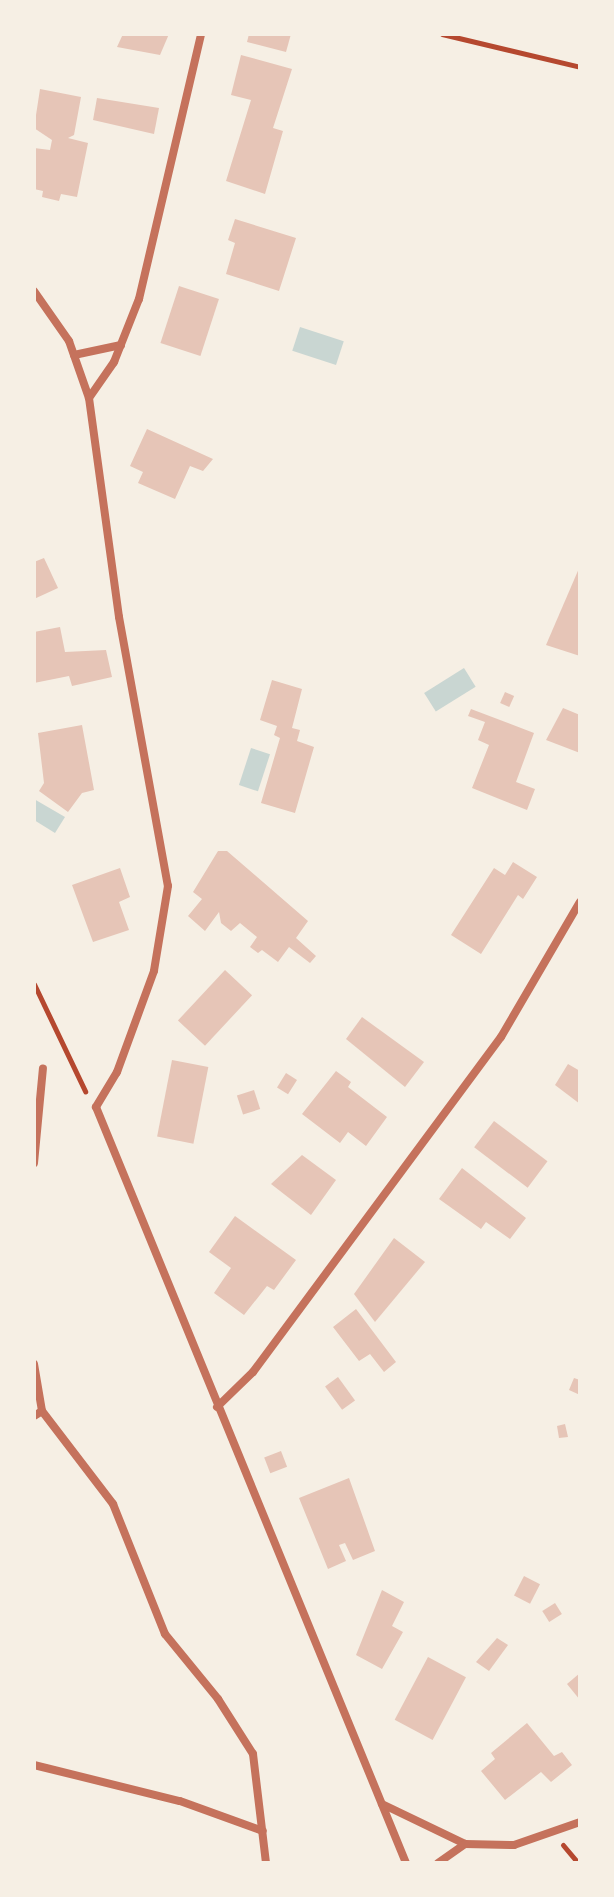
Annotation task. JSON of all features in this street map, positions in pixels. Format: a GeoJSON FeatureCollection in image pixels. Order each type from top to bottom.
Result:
{"type":"FeatureCollection","features":[{"type":"Feature","properties":{"kind":"street"},"geometry":{"type":"LineString","coordinates":[[89,398],[121,345],[150,259],[201,34]]}},
{"type":"Feature","properties":{"kind":"street"},"geometry":{"type":"LineString","coordinates":[[34,291],[74,355],[89,398],[119,617],[168,886],[154,971],[117,1072],[96,1107],[406,1863]]}},
{"type":"Feature","properties":{"kind":"street"},"geometry":{"type":"LineString","coordinates":[[74,355],[121,345]]}},
{"type":"Feature","properties":{"kind":"street"},"geometry":{"type":"LineString","coordinates":[[217,1407],[253,1372],[501,1037],[580,902]]}},
{"type":"Feature","properties":{"kind":"street"},"geometry":{"type":"LineString","coordinates":[[34,1163],[43,1068]]}},
{"type":"Feature","properties":{"kind":"street"},"geometry":{"type":"LineString","coordinates":[[34,1364],[38,1413],[113,1504],[165,1634],[218,1699],[253,1754],[266,1863]]}},
{"type":"Feature","properties":{"kind":"street"},"geometry":{"type":"LineString","coordinates":[[34,1765],[180,1801],[263,1831]]}},
{"type":"Feature","properties":{"kind":"street"},"geometry":{"type":"LineString","coordinates":[[382,1803],[465,1844],[514,1845],[555,1835],[580,1822]]}},
{"type":"Feature","properties":{"kind":"street"},"geometry":{"type":"LineString","coordinates":[[438,1863],[465,1844]]}},
{"type":"Feature","properties":{"kind":"path"},"geometry":{"type":"LineString","coordinates":[[442,34],[580,67]]}},
{"type":"Feature","properties":{"kind":"path"},"geometry":{"type":"LineString","coordinates":[[34,984],[74,1075],[96,1107]]}},
{"type":"Feature","properties":{"kind":"shaded area"},"geometry":{"type":"Polygon","coordinates":[[[300,327],[344,341],[336,365],[292,351],[300,327]]]}},
{"type":"Feature","properties":{"kind":"shaded area"},"geometry":{"type":"Polygon","coordinates":[[[464,668],[476,687],[436,712],[424,693],[464,668]]]}},
{"type":"Feature","properties":{"kind":"shaded area"},"geometry":{"type":"Polygon","coordinates":[[[251,748],[270,754],[258,791],[239,785],[251,748]]]}},
{"type":"Feature","properties":{"kind":"shaded area"},"geometry":{"type":"Polygon","coordinates":[[[34,799],[65,817],[55,833],[34,820],[34,799]]]}},
{"type":"Feature","properties":{"kind":"building"},"geometry":{"type":"Polygon","coordinates":[[[123,34],[169,34],[160,55],[117,47],[123,34]]]}},
{"type":"Feature","properties":{"kind":"building"},"geometry":{"type":"Polygon","coordinates":[[[249,34],[291,34],[286,52],[247,42],[249,34]]]}},
{"type":"Feature","properties":{"kind":"building"},"geometry":{"type":"Polygon","coordinates":[[[241,55],[292,69],[273,128],[283,131],[265,194],[226,181],[251,100],[231,95],[241,55]]]}},
{"type":"Feature","properties":{"kind":"building"},"geometry":{"type":"Polygon","coordinates":[[[40,89],[81,97],[74,135],[68,138],[88,143],[77,197],[61,194],[59,201],[42,197],[43,191],[34,189],[34,148],[50,150],[52,140],[34,128],[40,89]]]}},
{"type":"Feature","properties":{"kind":"building"},"geometry":{"type":"Polygon","coordinates":[[[97,98],[159,108],[154,134],[93,120],[97,98]]]}},
{"type":"Feature","properties":{"kind":"building"},"geometry":{"type":"Polygon","coordinates":[[[235,219],[296,238],[279,291],[226,274],[235,243],[228,240],[235,219]]]}},
{"type":"Feature","properties":{"kind":"building"},"geometry":{"type":"Polygon","coordinates":[[[179,286],[219,299],[200,356],[160,343],[179,286]]]}},
{"type":"Feature","properties":{"kind":"building"},"geometry":{"type":"Polygon","coordinates":[[[147,429],[213,459],[203,471],[190,466],[175,499],[138,483],[143,472],[130,466],[147,429]]]}},
{"type":"Feature","properties":{"kind":"building"},"geometry":{"type":"Polygon","coordinates":[[[44,558],[58,588],[34,599],[34,562],[44,558]]]}},
{"type":"Feature","properties":{"kind":"building"},"geometry":{"type":"Polygon","coordinates":[[[580,566],[580,656],[546,645],[580,566]]]}},
{"type":"Feature","properties":{"kind":"building"},"geometry":{"type":"Polygon","coordinates":[[[60,627],[65,652],[106,650],[112,677],[72,686],[69,676],[34,683],[34,632],[60,627]]]}},
{"type":"Feature","properties":{"kind":"building"},"geometry":{"type":"Polygon","coordinates":[[[272,680],[302,689],[292,728],[300,730],[297,741],[314,747],[295,813],[261,803],[280,738],[274,735],[277,726],[260,720],[272,680]]]}},
{"type":"Feature","properties":{"kind":"building"},"geometry":{"type":"Polygon","coordinates":[[[505,692],[514,696],[509,707],[500,703],[505,692]]]}},
{"type":"Feature","properties":{"kind":"building"},"geometry":{"type":"Polygon","coordinates":[[[563,708],[580,715],[580,753],[546,740],[563,708]]]}},
{"type":"Feature","properties":{"kind":"building"},"geometry":{"type":"Polygon","coordinates":[[[471,709],[534,733],[516,782],[535,789],[527,810],[472,788],[489,745],[478,740],[485,722],[468,716],[471,709]]]}},
{"type":"Feature","properties":{"kind":"building"},"geometry":{"type":"Polygon","coordinates":[[[82,725],[94,790],[82,793],[68,812],[39,791],[44,783],[38,733],[82,725]]]}},
{"type":"Feature","properties":{"kind":"building"},"geometry":{"type":"Polygon","coordinates":[[[218,851],[227,851],[308,921],[296,938],[316,956],[310,963],[289,947],[278,962],[262,950],[258,953],[250,947],[257,937],[240,923],[231,931],[221,923],[219,912],[205,931],[188,916],[202,899],[193,892],[218,851]]]}},
{"type":"Feature","properties":{"kind":"building"},"geometry":{"type":"Polygon","coordinates":[[[513,862],[537,877],[523,899],[518,895],[481,954],[451,935],[494,868],[505,875],[513,862]]]}},
{"type":"Feature","properties":{"kind":"building"},"geometry":{"type":"Polygon","coordinates":[[[120,868],[130,897],[119,902],[129,930],[93,942],[72,885],[120,868]]]}},
{"type":"Feature","properties":{"kind":"building"},"geometry":{"type":"Polygon","coordinates":[[[225,970],[252,995],[205,1046],[178,1020],[225,970]]]}},
{"type":"Feature","properties":{"kind":"building"},"geometry":{"type":"Polygon","coordinates":[[[362,1017],[424,1062],[405,1087],[346,1039],[362,1017]]]}},
{"type":"Feature","properties":{"kind":"building"},"geometry":{"type":"Polygon","coordinates":[[[172,1060],[208,1067],[193,1144],[157,1137],[172,1060]]]}},
{"type":"Feature","properties":{"kind":"building"},"geometry":{"type":"Polygon","coordinates":[[[568,1064],[580,1071],[580,1104],[555,1085],[568,1064]]]}},
{"type":"Feature","properties":{"kind":"building"},"geometry":{"type":"Polygon","coordinates":[[[336,1071],[351,1082],[348,1087],[387,1117],[366,1146],[348,1132],[340,1143],[302,1114],[336,1071]]]}},
{"type":"Feature","properties":{"kind":"building"},"geometry":{"type":"Polygon","coordinates":[[[286,1073],[297,1080],[288,1094],[277,1087],[286,1073]]]}},
{"type":"Feature","properties":{"kind":"building"},"geometry":{"type":"Polygon","coordinates":[[[254,1090],[260,1109],[243,1115],[237,1096],[254,1090]]]}},
{"type":"Feature","properties":{"kind":"building"},"geometry":{"type":"Polygon","coordinates":[[[494,1121],[548,1161],[528,1188],[474,1147],[494,1121]]]}},
{"type":"Feature","properties":{"kind":"building"},"geometry":{"type":"Polygon","coordinates":[[[302,1155],[336,1180],[311,1215],[271,1184],[302,1155]]]}},
{"type":"Feature","properties":{"kind":"building"},"geometry":{"type":"Polygon","coordinates":[[[462,1168],[526,1218],[510,1239],[486,1222],[481,1229],[439,1199],[462,1168]]]}},
{"type":"Feature","properties":{"kind":"building"},"geometry":{"type":"Polygon","coordinates":[[[235,1216],[296,1260],[274,1290],[267,1286],[244,1315],[214,1293],[231,1268],[209,1252],[235,1216]]]}},
{"type":"Feature","properties":{"kind":"building"},"geometry":{"type":"Polygon","coordinates":[[[394,1238],[425,1262],[375,1322],[354,1294],[394,1238]]]}},
{"type":"Feature","properties":{"kind":"building"},"geometry":{"type":"Polygon","coordinates":[[[356,1309],[396,1362],[384,1372],[370,1354],[359,1361],[333,1327],[356,1309]]]}},
{"type":"Feature","properties":{"kind":"building"},"geometry":{"type":"Polygon","coordinates":[[[338,1377],[355,1400],[342,1410],[325,1386],[338,1377]]]}},
{"type":"Feature","properties":{"kind":"building"},"geometry":{"type":"Polygon","coordinates":[[[574,1378],[580,1380],[580,1395],[569,1390],[574,1378]]]}},
{"type":"Feature","properties":{"kind":"building"},"geometry":{"type":"Polygon","coordinates":[[[565,1424],[568,1437],[559,1438],[557,1426],[565,1424]]]}},
{"type":"Feature","properties":{"kind":"building"},"geometry":{"type":"Polygon","coordinates":[[[281,1451],[287,1467],[270,1473],[264,1457],[281,1451]]]}},
{"type":"Feature","properties":{"kind":"building"},"geometry":{"type":"Polygon","coordinates":[[[349,1478],[375,1551],[353,1560],[345,1543],[339,1545],[346,1561],[328,1569],[299,1498],[349,1478]]]}},
{"type":"Feature","properties":{"kind":"building"},"geometry":{"type":"Polygon","coordinates":[[[524,1576],[540,1584],[530,1604],[514,1596],[524,1576]]]}},
{"type":"Feature","properties":{"kind":"building"},"geometry":{"type":"Polygon","coordinates":[[[382,1590],[404,1602],[392,1626],[403,1632],[382,1669],[356,1655],[382,1590]]]}},
{"type":"Feature","properties":{"kind":"building"},"geometry":{"type":"Polygon","coordinates":[[[555,1603],[562,1614],[549,1622],[542,1611],[555,1603]]]}},
{"type":"Feature","properties":{"kind":"building"},"geometry":{"type":"Polygon","coordinates":[[[497,1638],[508,1645],[489,1671],[476,1662],[497,1638]]]}},
{"type":"Feature","properties":{"kind":"building"},"geometry":{"type":"Polygon","coordinates":[[[428,1657],[466,1677],[433,1740],[395,1720],[428,1657]]]}},
{"type":"Feature","properties":{"kind":"building"},"geometry":{"type":"Polygon","coordinates":[[[580,1673],[580,1700],[567,1684],[580,1673]]]}},
{"type":"Feature","properties":{"kind":"building"},"geometry":{"type":"Polygon","coordinates":[[[527,1723],[554,1756],[562,1752],[572,1765],[551,1782],[541,1772],[505,1800],[481,1771],[495,1759],[491,1753],[527,1723]]]}}]}
